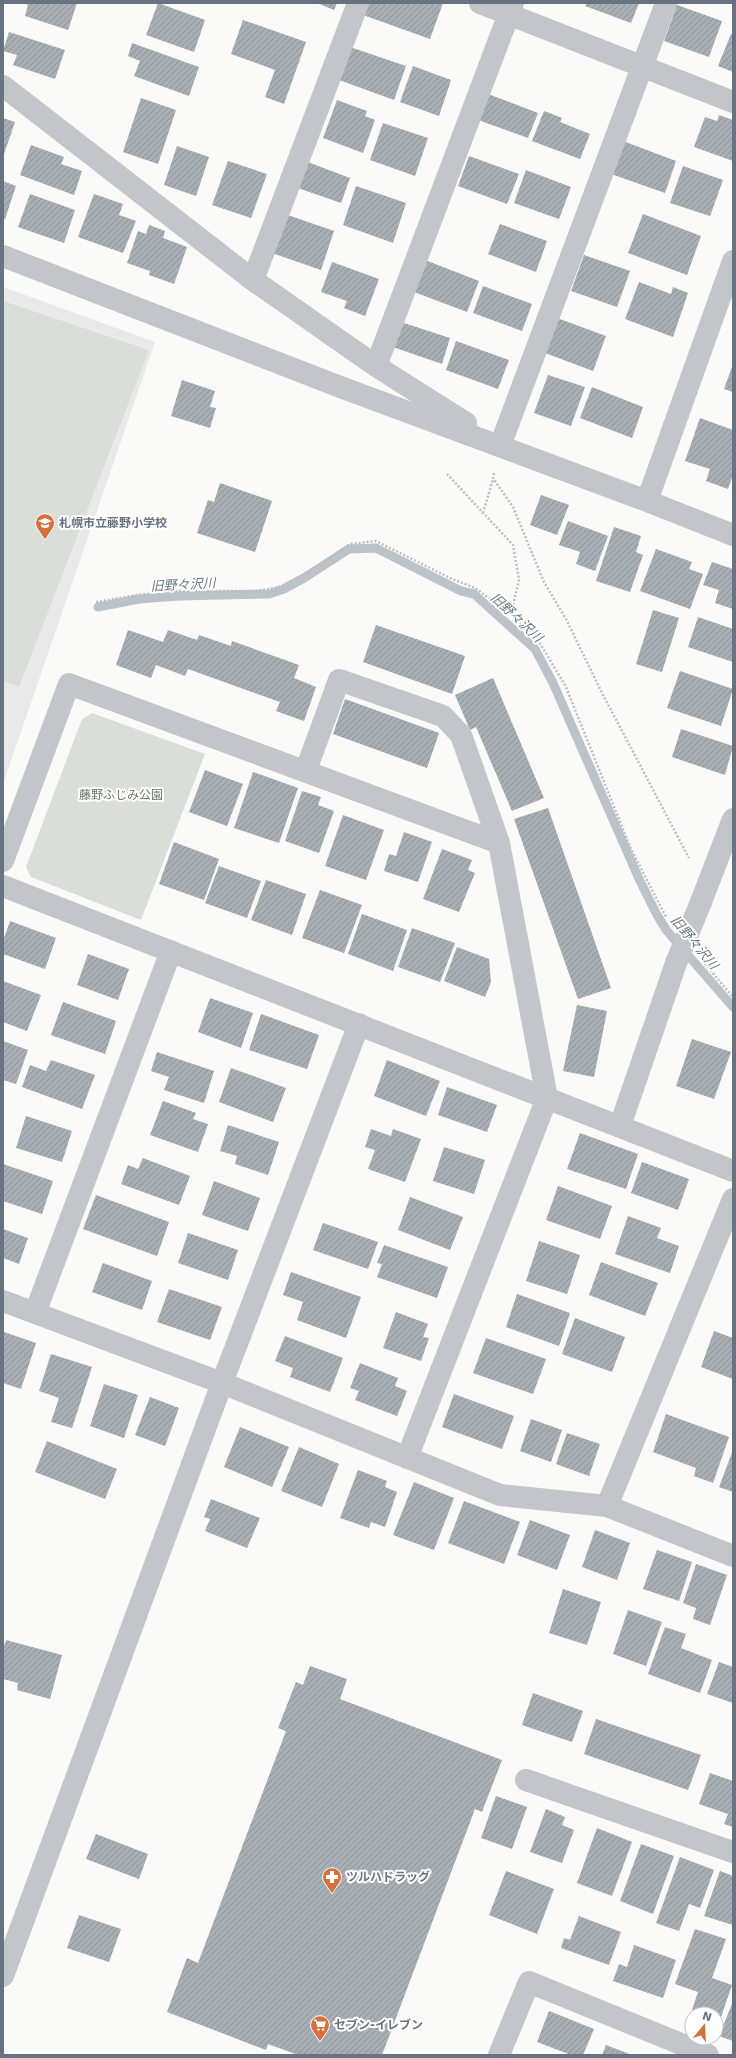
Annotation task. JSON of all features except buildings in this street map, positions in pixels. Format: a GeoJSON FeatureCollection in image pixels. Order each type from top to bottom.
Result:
{"type":"FeatureCollection","features":[{"type":"Feature","properties":{"kind":"street"},"geometry":{"type":"LineString","coordinates":[[253,280],[358,3]]}},
{"type":"Feature","properties":{"kind":"street"},"geometry":{"type":"LineString","coordinates":[[480,3],[511,9],[641,67],[733,102]]}},
{"type":"Feature","properties":{"kind":"street"},"geometry":{"type":"LineString","coordinates":[[500,446],[666,3]]}},
{"type":"Feature","properties":{"kind":"street"},"geometry":{"type":"LineString","coordinates":[[376,366],[511,9]]}},
{"type":"Feature","properties":{"kind":"street"},"geometry":{"type":"LineString","coordinates":[[3,86],[253,280],[376,366],[500,446]]}},
{"type":"Feature","properties":{"kind":"street"},"geometry":{"type":"LineString","coordinates":[[3,256],[343,388],[647,501],[733,535]]}},
{"type":"Feature","properties":{"kind":"street"},"geometry":{"type":"LineString","coordinates":[[647,501],[729,283],[733,261]]}},
{"type":"Feature","properties":{"kind":"street"},"geometry":{"type":"LineString","coordinates":[[306,770],[339,680],[443,716],[461,735],[499,843],[547,1098],[407,1458]]}},
{"type":"Feature","properties":{"kind":"street"},"geometry":{"type":"LineString","coordinates":[[3,862],[69,684],[306,770],[499,843]]}},
{"type":"Feature","properties":{"kind":"street"},"geometry":{"type":"LineString","coordinates":[[620,1126],[676,963],[733,819]]}},
{"type":"Feature","properties":{"kind":"street"},"geometry":{"type":"LineString","coordinates":[[3,886],[733,1171]]}},
{"type":"Feature","properties":{"kind":"street"},"geometry":{"type":"LineString","coordinates":[[35,1313],[171,951]]}},
{"type":"Feature","properties":{"kind":"street"},"geometry":{"type":"LineString","coordinates":[[3,1976],[222,1383],[359,1024]]}},
{"type":"Feature","properties":{"kind":"street"},"geometry":{"type":"LineString","coordinates":[[607,1506],[733,1199]]}},
{"type":"Feature","properties":{"kind":"street"},"geometry":{"type":"LineString","coordinates":[[3,1301],[222,1383],[500,1495],[607,1506],[733,1556]]}},
{"type":"Feature","properties":{"kind":"street"},"geometry":{"type":"LineString","coordinates":[[526,1780],[733,1852]]}},
{"type":"Feature","properties":{"kind":"street"},"geometry":{"type":"LineString","coordinates":[[499,2055],[529,1982],[708,2055]]}},
{"type":"Feature","properties":{"kind":"path"},"geometry":{"type":"LineString","coordinates":[[483,513],[500,446]]}},
{"type":"Feature","properties":{"kind":"path"},"geometry":{"type":"LineString","coordinates":[[447,474],[513,545],[519,580],[511,614]]}},
{"type":"Feature","properties":{"kind":"path"},"geometry":{"type":"LineString","coordinates":[[493,478],[513,507],[544,582],[566,619],[683,850],[692,863]]}},
{"type":"Feature","properties":{"kind":"path"},"geometry":{"type":"LineString","coordinates":[[96,602],[137,595],[177,591],[258,591],[279,587],[305,574],[350,544],[376,541],[452,579],[474,588],[511,614],[541,646],[566,687],[631,849],[668,920]]}},
{"type":"Feature","properties":{"kind":"path"},"geometry":{"type":"LineString","coordinates":[[702,961],[733,997]]}},
{"type":"Feature","properties":{"kind":"shaded area","name":"札幌市立藤野小学校"},"geometry":{"type":"Polygon","coordinates":[[[3,287],[155,342],[3,784],[3,287]]]}},
{"type":"Feature","properties":{"kind":"green space","name":"札幌市立藤野小学校"},"geometry":{"type":"Polygon","coordinates":[[[3,301],[149,350],[19,687],[3,681],[3,301]]]}},
{"type":"Feature","properties":{"kind":"green space","name":"藤野ふじみ公園"},"geometry":{"type":"Polygon","coordinates":[[[92,713],[205,754],[141,920],[31,877],[26,867],[82,719],[92,713]]]}},
{"type":"Feature","properties":{"kind":"waterway","name":"旧野々沢川"},"geometry":{"type":"LineString","coordinates":[[98,607],[139,599],[178,596],[269,594],[284,589],[304,578],[349,549],[376,548],[461,591],[474,594],[535,649],[553,683],[640,881],[657,915],[667,931],[733,1007]]}},
{"type":"Feature","properties":{"kind":"place","name":"札幌市立藤野小学校"},"geometry":{"type":"Point","coordinates":[45,540]}},
{"type":"Feature","properties":{"kind":"place","name":"ツルハドラッグ"},"geometry":{"type":"Point","coordinates":[332,1894]}},
{"type":"Feature","properties":{"kind":"place","name":"セブン-イレブン"},"geometry":{"type":"Point","coordinates":[320,2042]}}]}
